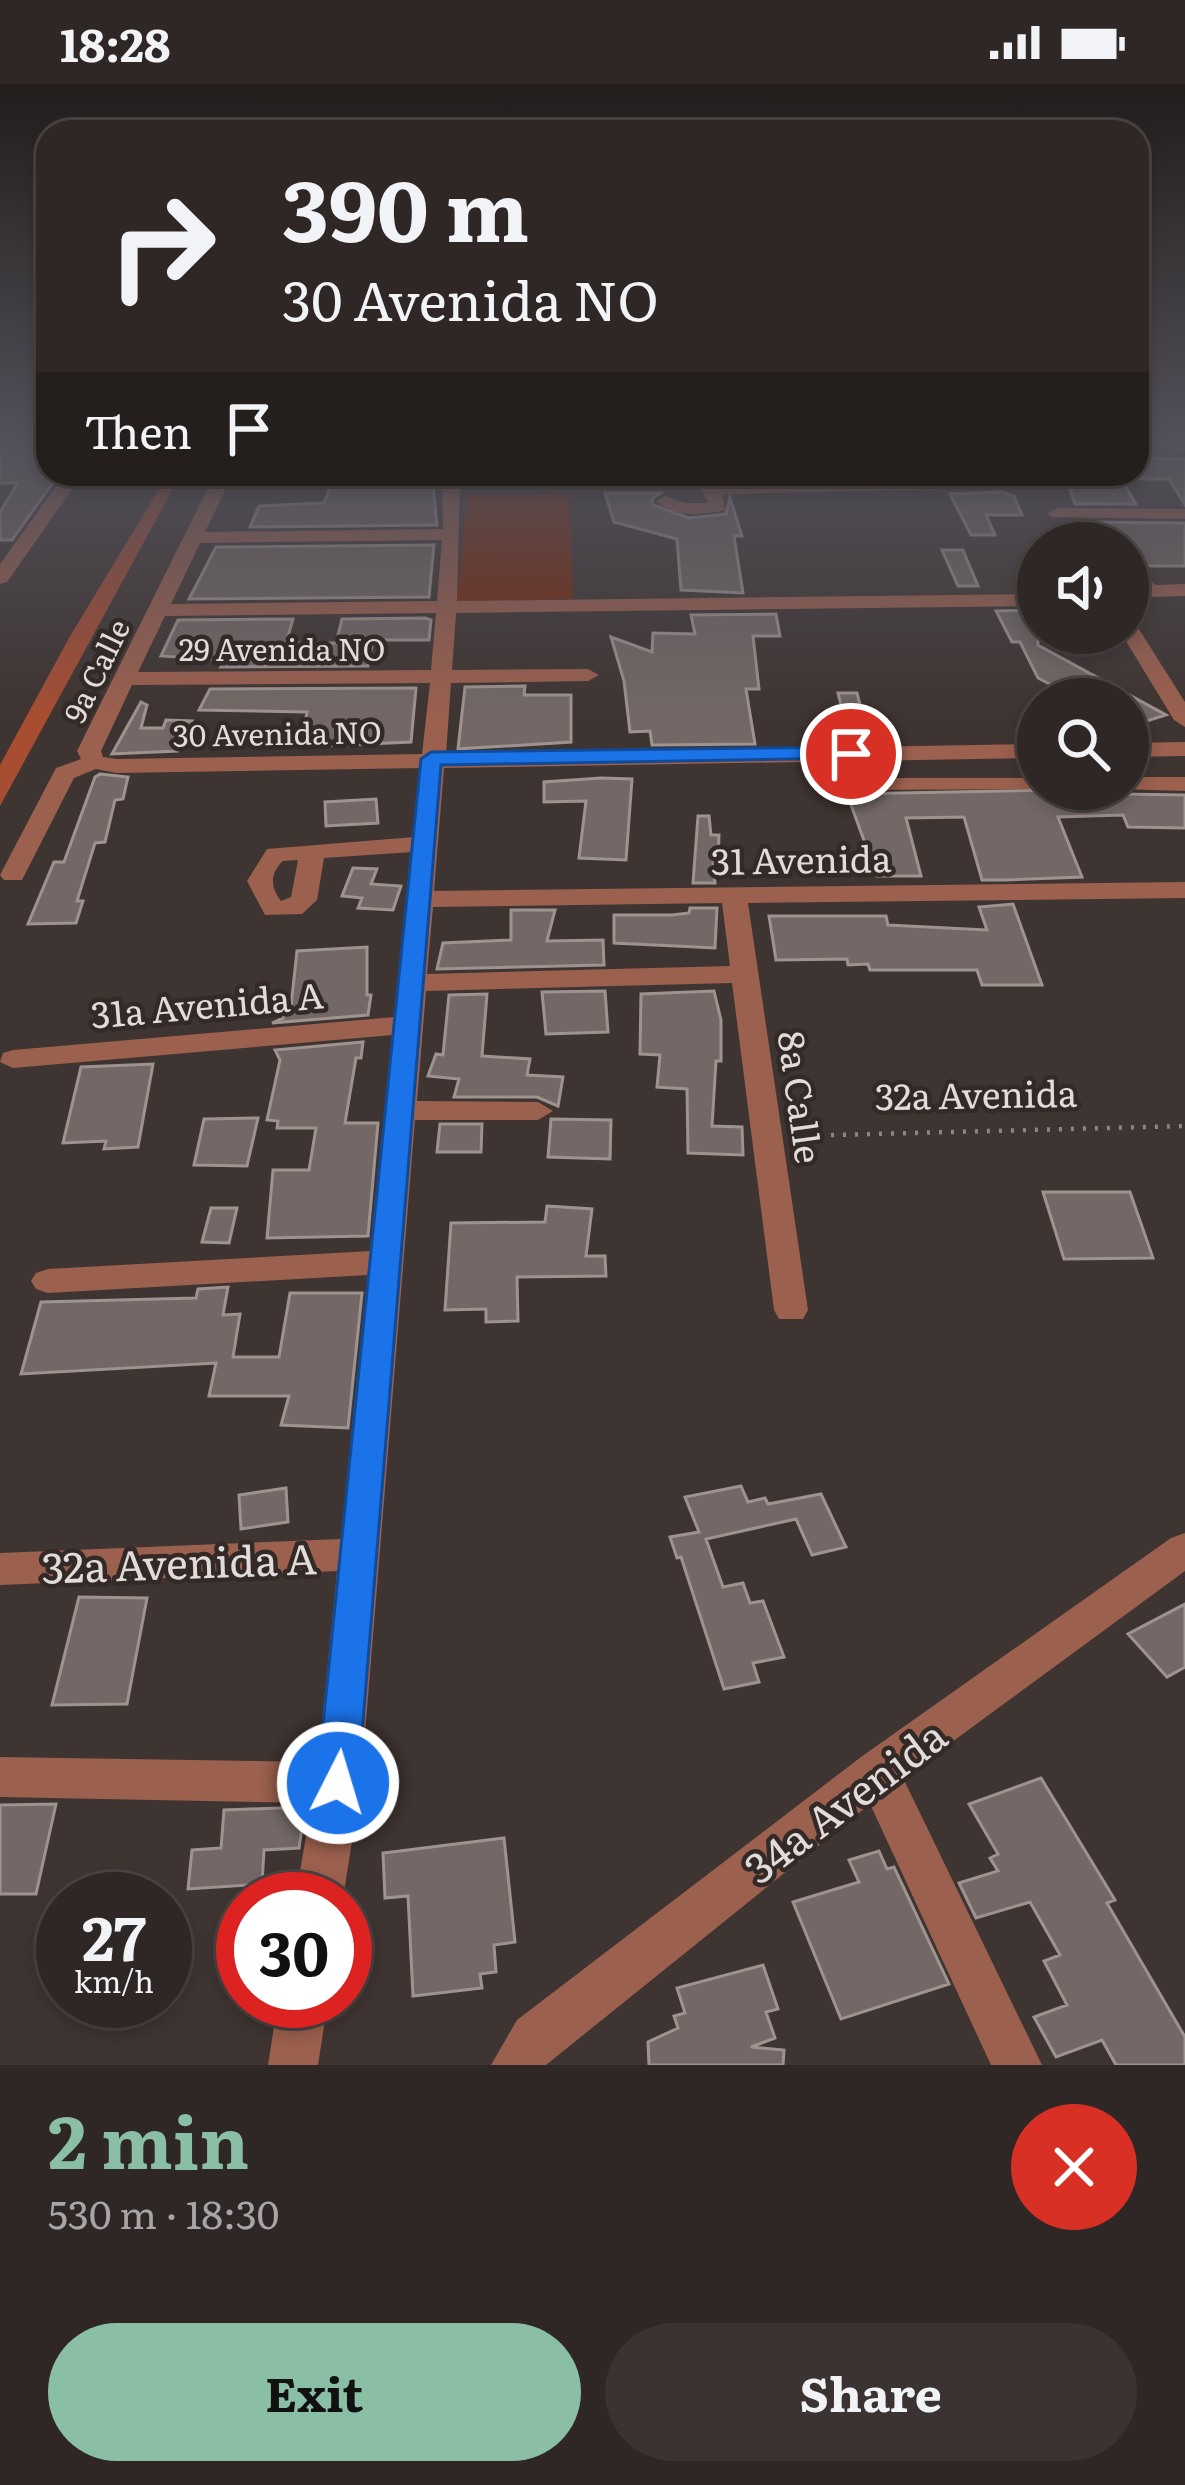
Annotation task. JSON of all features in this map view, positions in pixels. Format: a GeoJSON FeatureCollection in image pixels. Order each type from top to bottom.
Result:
{"type":"FeatureCollection","features":[{"type":"Feature","properties":{"kind":"street"},"geometry":{"type":"LineString","coordinates":[[0,578],[32,533]]}},
{"type":"Feature","properties":{"kind":"street","name":"9a Calle"},"geometry":{"type":"LineString","coordinates":[[94,762],[89,751],[195,533]]}},
{"type":"Feature","properties":{"kind":"street"},"geometry":{"type":"LineString","coordinates":[[193,538],[452,534],[338,1783],[323,1872]]}},
{"type":"Feature","properties":{"kind":"street"},"geometry":{"type":"LineString","coordinates":[[1149,589],[1185,590]]}},
{"type":"Feature","properties":{"kind":"street"},"geometry":{"type":"LineString","coordinates":[[156,610],[1017,600]]}},
{"type":"Feature","properties":{"kind":"street"},"geometry":{"type":"LineString","coordinates":[[1144,654],[1185,720]]}},
{"type":"Feature","properties":{"kind":"street"},"geometry":{"type":"LineString","coordinates":[[1156,673],[1185,672]]}},
{"type":"Feature","properties":{"kind":"street","name":"29 Avenida NO"},"geometry":{"type":"LineString","coordinates":[[124,679],[588,675]]}},
{"type":"Feature","properties":{"kind":"street"},"geometry":{"type":"LineString","coordinates":[[1149,750],[1185,749]]}},
{"type":"Feature","properties":{"kind":"street","name":"30 Avenida NO"},"geometry":{"type":"LineString","coordinates":[[94,762],[117,766],[1017,751]]}},
{"type":"Feature","properties":{"kind":"street"},"geometry":{"type":"LineString","coordinates":[[13,875],[64,773],[94,762]]}},
{"type":"Feature","properties":{"kind":"street"},"geometry":{"type":"LineString","coordinates":[[849,785],[1017,784]]}},
{"type":"Feature","properties":{"kind":"street"},"geometry":{"type":"LineString","coordinates":[[1149,784],[1185,784]]}},
{"type":"Feature","properties":{"kind":"street"},"geometry":{"type":"LineString","coordinates":[[311,851],[423,844]]}},
{"type":"Feature","properties":{"kind":"street","name":"31 Avenida"},"geometry":{"type":"LineString","coordinates":[[418,899],[1185,890]]}},
{"type":"Feature","properties":{"kind":"street","name":"8a Calle"},"geometry":{"type":"LineString","coordinates":[[734,895],[791,1310]]}},
{"type":"Feature","properties":{"kind":"street"},"geometry":{"type":"LineString","coordinates":[[411,983],[746,974]]}},
{"type":"Feature","properties":{"kind":"street","name":"31a Avenida A"},"geometry":{"type":"LineString","coordinates":[[13,1059],[407,1024]]}},
{"type":"Feature","properties":{"kind":"street"},"geometry":{"type":"LineString","coordinates":[[399,1110],[538,1111]]}},
{"type":"Feature","properties":{"kind":"street"},"geometry":{"type":"LineString","coordinates":[[48,1281],[386,1262]]}},
{"type":"Feature","properties":{"kind":"street","name":"34a Avenida"},"geometry":{"type":"LineString","coordinates":[[489,2065],[526,2052],[877,1771],[1185,1550]]}},
{"type":"Feature","properties":{"kind":"street","name":"32a Avenida A"},"geometry":{"type":"LineString","coordinates":[[0,1569],[358,1554]]}},
{"type":"Feature","properties":{"kind":"street"},"geometry":{"type":"LineString","coordinates":[[877,1771],[1017,2065]]}},
{"type":"Feature","properties":{"kind":"street"},"geometry":{"type":"LineString","coordinates":[[0,1777],[338,1783]]}},
{"type":"Feature","properties":{"kind":"street"},"geometry":{"type":"LineString","coordinates":[[293,2065],[299,2028]]}},
{"type":"Feature","properties":{"kind":"path","name":"32a Avenida"},"geometry":{"type":"LineString","coordinates":[[769,1137],[1185,1126]]}},
{"type":"Feature","properties":{"kind":"shaded area"},"geometry":{"type":"Polygon","coordinates":[[[132,533],[149,533],[0,806],[0,765],[132,533]]]}},
{"type":"Feature","properties":{"kind":"shaded area"},"geometry":{"type":"Polygon","coordinates":[[[463,533],[571,533],[573,599],[457,601],[463,533]]]}},
{"type":"Feature","properties":{"kind":"building"},"geometry":{"type":"Polygon","coordinates":[[[0,533],[17,533],[12,540],[0,540],[0,533]]]}},
{"type":"Feature","properties":{"kind":"building"},"geometry":{"type":"Polygon","coordinates":[[[656,533],[741,533],[734,536],[743,593],[681,590],[677,539],[656,533]]]}},
{"type":"Feature","properties":{"kind":"building"},"geometry":{"type":"Polygon","coordinates":[[[1149,533],[1185,533],[1185,566],[1149,566],[1149,533]]]}},
{"type":"Feature","properties":{"kind":"building"},"geometry":{"type":"Polygon","coordinates":[[[434,545],[429,597],[189,599],[216,547],[434,545]]]}},
{"type":"Feature","properties":{"kind":"building"},"geometry":{"type":"Polygon","coordinates":[[[942,550],[963,550],[978,586],[958,586],[942,550]]]}},
{"type":"Feature","properties":{"kind":"building"},"geometry":{"type":"Polygon","coordinates":[[[1017,610],[1017,642],[1012,642],[996,611],[1017,610]]]}},
{"type":"Feature","properties":{"kind":"building"},"geometry":{"type":"Polygon","coordinates":[[[776,614],[780,636],[753,636],[759,689],[746,689],[755,744],[652,745],[650,731],[630,732],[624,681],[611,637],[652,652],[653,633],[695,634],[691,615],[776,614]]]}},
{"type":"Feature","properties":{"kind":"building"},"geometry":{"type":"Polygon","coordinates":[[[293,619],[286,643],[336,643],[342,619],[431,620],[429,640],[373,640],[368,666],[221,667],[225,660],[161,656],[178,620],[293,619]]]}},
{"type":"Feature","properties":{"kind":"building"},"geometry":{"type":"Polygon","coordinates":[[[1026,654],[1054,654],[1098,678],[1038,678],[1026,654]]]}},
{"type":"Feature","properties":{"kind":"building"},"geometry":{"type":"Polygon","coordinates":[[[525,686],[524,695],[571,695],[571,742],[458,749],[465,687],[525,686]]]}},
{"type":"Feature","properties":{"kind":"building"},"geometry":{"type":"Polygon","coordinates":[[[416,688],[411,742],[301,747],[307,712],[199,710],[210,689],[416,688]]]}},
{"type":"Feature","properties":{"kind":"building"},"geometry":{"type":"Polygon","coordinates":[[[838,693],[857,693],[870,742],[850,743],[838,693]]]}},
{"type":"Feature","properties":{"kind":"building"},"geometry":{"type":"Polygon","coordinates":[[[141,702],[147,705],[141,728],[163,728],[166,720],[192,721],[178,751],[112,754],[141,702]]]}},
{"type":"Feature","properties":{"kind":"building"},"geometry":{"type":"Polygon","coordinates":[[[1149,706],[1166,715],[1149,720],[1149,706]]]}},
{"type":"Feature","properties":{"kind":"building"},"geometry":{"type":"Polygon","coordinates":[[[100,774],[128,777],[123,799],[115,800],[105,842],[95,843],[77,901],[83,901],[76,923],[28,924],[54,862],[64,862],[100,774]]]}},
{"type":"Feature","properties":{"kind":"building"},"geometry":{"type":"Polygon","coordinates":[[[632,779],[626,860],[579,858],[586,801],[544,802],[544,782],[632,779]]]}},
{"type":"Feature","properties":{"kind":"building"},"geometry":{"type":"Polygon","coordinates":[[[1017,791],[1017,810],[1149,810],[1149,794],[1185,795],[1185,828],[1128,827],[1123,815],[1058,817],[1082,877],[982,880],[964,817],[906,818],[921,876],[877,876],[847,794],[1017,791]]]}},
{"type":"Feature","properties":{"kind":"building"},"geometry":{"type":"Polygon","coordinates":[[[376,799],[378,823],[326,826],[325,802],[376,799]]]}},
{"type":"Feature","properties":{"kind":"building"},"geometry":{"type":"Polygon","coordinates":[[[698,816],[709,816],[711,835],[719,835],[718,860],[713,860],[715,883],[693,883],[698,816]]]}},
{"type":"Feature","properties":{"kind":"building"},"geometry":{"type":"Polygon","coordinates":[[[353,868],[377,869],[371,884],[401,886],[393,910],[358,908],[362,898],[342,896],[353,868]]]}},
{"type":"Feature","properties":{"kind":"building"},"geometry":{"type":"Polygon","coordinates":[[[1013,904],[1042,985],[982,985],[977,970],[870,970],[868,964],[848,965],[847,959],[776,960],[769,916],[886,916],[888,925],[987,930],[979,907],[1013,904]]]}},
{"type":"Feature","properties":{"kind":"building"},"geometry":{"type":"Polygon","coordinates":[[[690,908],[717,908],[715,948],[614,943],[614,915],[672,915],[689,913],[690,908]]]}},
{"type":"Feature","properties":{"kind":"building"},"geometry":{"type":"Polygon","coordinates":[[[511,910],[555,910],[547,941],[603,940],[604,965],[437,969],[443,943],[511,940],[511,910]]]}},
{"type":"Feature","properties":{"kind":"building"},"geometry":{"type":"Polygon","coordinates":[[[367,947],[368,1015],[272,1023],[283,1018],[281,1007],[291,1006],[297,951],[367,947]]]}},
{"type":"Feature","properties":{"kind":"building"},"geometry":{"type":"Polygon","coordinates":[[[605,991],[608,1032],[546,1034],[542,992],[605,991]]]}},
{"type":"Feature","properties":{"kind":"building"},"geometry":{"type":"Polygon","coordinates":[[[714,991],[721,1020],[721,1061],[716,1061],[712,1126],[742,1127],[743,1155],[688,1153],[687,1089],[657,1087],[660,1055],[640,1054],[641,994],[714,991]]]}},
{"type":"Feature","properties":{"kind":"building"},"geometry":{"type":"Polygon","coordinates":[[[487,994],[482,1056],[530,1059],[527,1075],[563,1077],[558,1106],[537,1097],[454,1097],[459,1079],[428,1076],[436,1054],[443,1055],[449,995],[487,994]]]}},
{"type":"Feature","properties":{"kind":"building"},"geometry":{"type":"Polygon","coordinates":[[[363,1042],[345,1123],[378,1123],[368,1236],[267,1238],[273,1170],[309,1170],[316,1128],[277,1128],[278,1121],[267,1120],[280,1060],[275,1050],[363,1042]]]}},
{"type":"Feature","properties":{"kind":"building"},"geometry":{"type":"Polygon","coordinates":[[[153,1064],[138,1147],[104,1149],[106,1141],[63,1143],[81,1067],[153,1064]]]}},
{"type":"Feature","properties":{"kind":"building"},"geometry":{"type":"Polygon","coordinates":[[[258,1118],[247,1166],[194,1165],[204,1119],[258,1118]]]}},
{"type":"Feature","properties":{"kind":"building"},"geometry":{"type":"Polygon","coordinates":[[[551,1119],[611,1120],[610,1159],[548,1157],[551,1119]]]}},
{"type":"Feature","properties":{"kind":"building"},"geometry":{"type":"Polygon","coordinates":[[[440,1124],[482,1124],[481,1152],[437,1152],[440,1124]]]}},
{"type":"Feature","properties":{"kind":"building"},"geometry":{"type":"Polygon","coordinates":[[[1043,1192],[1130,1192],[1153,1258],[1064,1259],[1043,1192]]]}},
{"type":"Feature","properties":{"kind":"building"},"geometry":{"type":"Polygon","coordinates":[[[547,1206],[592,1209],[586,1256],[605,1256],[606,1276],[517,1277],[518,1321],[486,1322],[486,1309],[445,1310],[451,1223],[545,1222],[547,1206]]]}},
{"type":"Feature","properties":{"kind":"building"},"geometry":{"type":"Polygon","coordinates":[[[211,1208],[237,1208],[229,1243],[202,1242],[211,1208]]]}},
{"type":"Feature","properties":{"kind":"building"},"geometry":{"type":"Polygon","coordinates":[[[228,1287],[223,1315],[240,1314],[233,1357],[279,1357],[290,1293],[362,1293],[348,1428],[281,1425],[289,1396],[209,1396],[216,1363],[21,1374],[41,1302],[196,1298],[198,1289],[228,1287]]]}},
{"type":"Feature","properties":{"kind":"building"},"geometry":{"type":"Polygon","coordinates":[[[741,1486],[748,1502],[765,1498],[768,1504],[821,1494],[846,1547],[812,1555],[796,1519],[706,1539],[723,1587],[743,1583],[750,1603],[763,1601],[784,1657],[753,1663],[759,1682],[724,1689],[681,1557],[677,1558],[670,1537],[699,1532],[685,1497],[741,1486]]]}},
{"type":"Feature","properties":{"kind":"building"},"geometry":{"type":"Polygon","coordinates":[[[286,1488],[288,1522],[241,1529],[239,1495],[286,1488]]]}},
{"type":"Feature","properties":{"kind":"building"},"geometry":{"type":"Polygon","coordinates":[[[79,1597],[147,1598],[127,1704],[52,1705],[79,1597]]]}},
{"type":"Feature","properties":{"kind":"building"},"geometry":{"type":"Polygon","coordinates":[[[1185,1604],[1185,1667],[1167,1677],[1128,1634],[1185,1604]]]}},
{"type":"Feature","properties":{"kind":"building"},"geometry":{"type":"Polygon","coordinates":[[[1041,1778],[1115,1900],[1107,1903],[1185,2037],[1185,2065],[1116,2065],[1102,2040],[1056,2057],[1034,2017],[1067,2005],[1044,1961],[1060,1955],[1030,1902],[976,1918],[959,1883],[998,1871],[990,1858],[998,1854],[969,1804],[1041,1778]]]}},
{"type":"Feature","properties":{"kind":"building"},"geometry":{"type":"Polygon","coordinates":[[[56,1804],[41,1872],[36,1872],[36,1894],[0,1894],[0,1805],[56,1804]]]}},
{"type":"Feature","properties":{"kind":"building"},"geometry":{"type":"Polygon","coordinates":[[[305,1807],[299,1848],[264,1850],[263,1872],[216,1872],[216,1887],[192,1889],[192,1850],[221,1848],[224,1810],[305,1807]]]}},
{"type":"Feature","properties":{"kind":"building"},"geometry":{"type":"Polygon","coordinates":[[[504,1838],[515,1942],[494,1945],[496,1972],[480,1974],[482,1988],[413,1996],[408,1896],[385,1898],[383,1853],[504,1838]]]}},
{"type":"Feature","properties":{"kind":"building"},"geometry":{"type":"Polygon","coordinates":[[[879,1851],[887,1869],[894,1867],[949,1984],[841,2019],[793,1902],[859,1882],[849,1860],[879,1851]]]}},
{"type":"Feature","properties":{"kind":"building"},"geometry":{"type":"Polygon","coordinates":[[[763,1965],[778,2009],[766,2012],[775,2038],[751,2047],[784,2050],[783,2065],[649,2065],[648,2042],[678,2028],[674,2016],[685,2013],[677,1988],[763,1965]]]}},
{"type":"Feature","properties":{"kind":"route"},"geometry":{"type":"LineString","coordinates":[[338,1783],[431,759],[851,754]]}}]}
